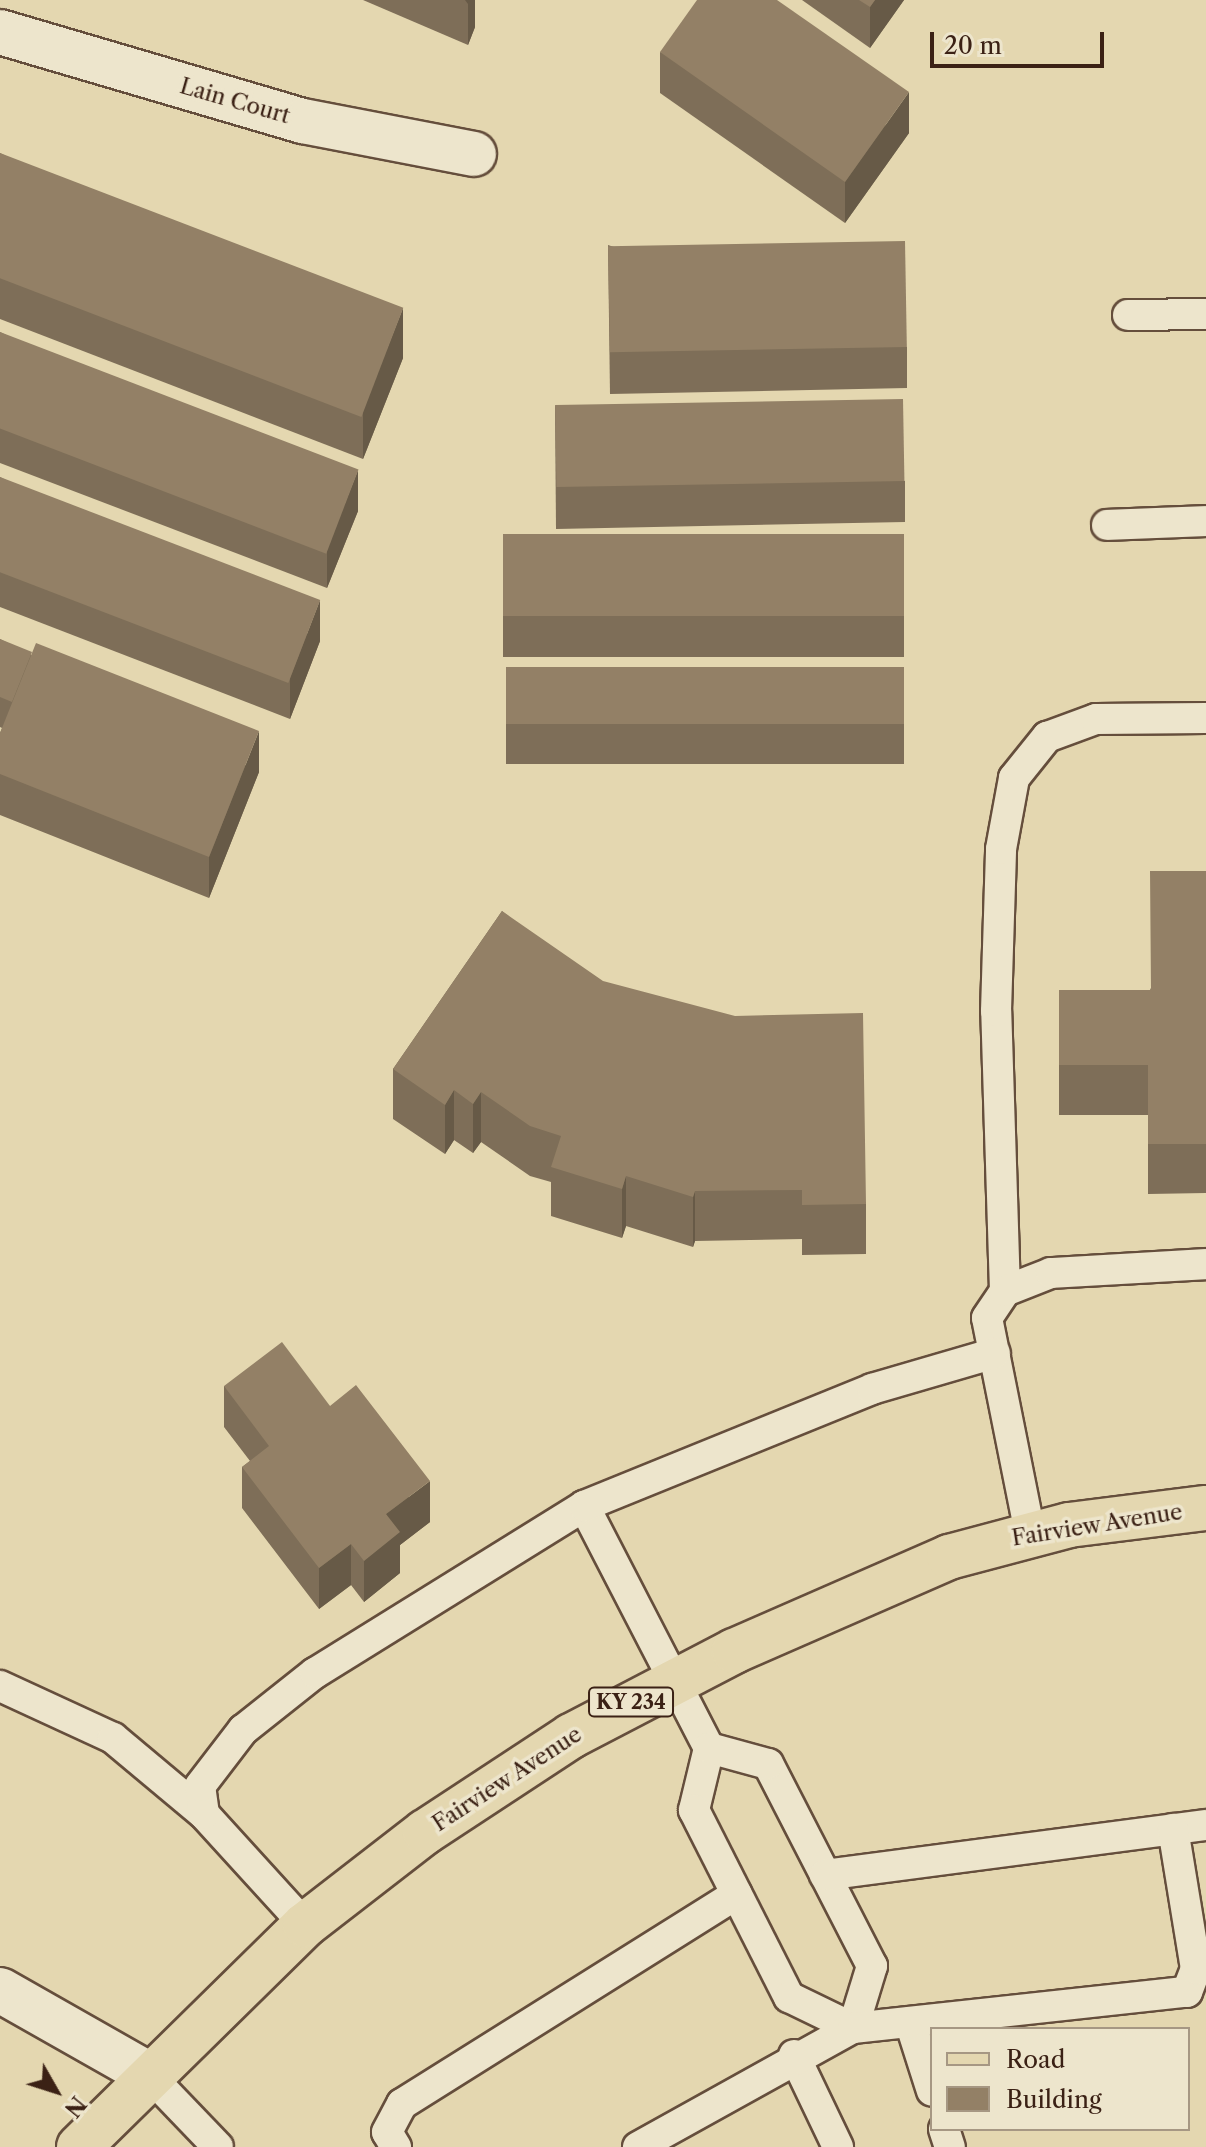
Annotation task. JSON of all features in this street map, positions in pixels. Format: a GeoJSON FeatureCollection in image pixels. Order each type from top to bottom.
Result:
{"type":"FeatureCollection","features":[{"type":"Feature","properties":{"kind":"main road","name":"Fairview Avenue"},"geometry":{"type":"LineString","coordinates":[[79,2147],[148,2074],[305,1925],[489,1788],[670,1682],[889,1580],[1030,1533],[1206,1508]]}},
{"type":"Feature","properties":{"kind":"street","name":"Lain Court"},"geometry":{"type":"LineString","coordinates":[[0,32],[303,121],[474,154]]}},
{"type":"Feature","properties":{"kind":"street"},"geometry":{"type":"LineString","coordinates":[[0,1990],[148,2074]]}},
{"type":"Feature","properties":{"kind":"lane"},"geometry":{"type":"LineString","coordinates":[[1128,315],[1206,314]]}},
{"type":"Feature","properties":{"kind":"lane"},"geometry":{"type":"LineString","coordinates":[[1107,525],[1206,521]]}},
{"type":"Feature","properties":{"kind":"lane"},"geometry":{"type":"LineString","coordinates":[[1005,1291],[996,1011],[1001,849],[1014,778],[1047,737],[1096,719],[1206,718]]}},
{"type":"Feature","properties":{"kind":"lane"},"geometry":{"type":"LineString","coordinates":[[1030,1533],[987,1318],[1005,1291],[1051,1273],[1206,1264]]}},
{"type":"Feature","properties":{"kind":"lane"},"geometry":{"type":"LineString","coordinates":[[204,1814],[200,1786],[217,1757],[267,1711],[315,1673],[584,1506],[872,1389],[995,1353]]}},
{"type":"Feature","properties":{"kind":"lane"},"geometry":{"type":"LineString","coordinates":[[584,1506],[670,1682],[709,1748],[694,1810],[789,1997],[853,2028]]}},
{"type":"Feature","properties":{"kind":"lane"},"geometry":{"type":"LineString","coordinates":[[0,1686],[113,1738],[204,1814],[305,1925]]}},
{"type":"Feature","properties":{"kind":"lane"},"geometry":{"type":"LineString","coordinates":[[709,1748],[768,1764],[872,1966],[853,2028]]}},
{"type":"Feature","properties":{"kind":"lane"},"geometry":{"type":"LineString","coordinates":[[825,1875],[1206,1825]]}},
{"type":"Feature","properties":{"kind":"lane"},"geometry":{"type":"LineString","coordinates":[[638,2147],[794,2055],[853,2028],[1187,1992],[1196,1969],[1173,1829]]}},
{"type":"Feature","properties":{"kind":"lane"},"geometry":{"type":"LineString","coordinates":[[396,2147],[387,2132],[402,2104],[737,1894]]}},
{"type":"Feature","properties":{"kind":"lane"},"geometry":{"type":"LineString","coordinates":[[910,2022],[930,2085]]}},
{"type":"Feature","properties":{"kind":"lane"},"geometry":{"type":"LineString","coordinates":[[794,2055],[838,2147]]}},
{"type":"Feature","properties":{"kind":"lane"},"geometry":{"type":"LineString","coordinates":[[148,2074],[218,2147]]}},
{"type":"Feature","properties":{"kind":"building"},"geometry":{"type":"Polygon","coordinates":[[[697,0],[777,0],[909,92],[845,182],[660,52],[697,0]]]}},
{"type":"Feature","properties":{"kind":"building"},"geometry":{"type":"Polygon","coordinates":[[[859,0],[875,0],[870,7],[859,0]]]}},
{"type":"Feature","properties":{"kind":"building"},"geometry":{"type":"Polygon","coordinates":[[[0,153],[403,308],[361,417],[0,278],[0,153]]]}},
{"type":"Feature","properties":{"kind":"building"},"geometry":{"type":"Polygon","coordinates":[[[905,241],[907,347],[610,352],[608,246],[905,241]]]}},
{"type":"Feature","properties":{"kind":"building"},"geometry":{"type":"Polygon","coordinates":[[[0,332],[358,470],[326,554],[0,428],[0,332]]]}},
{"type":"Feature","properties":{"kind":"building"},"geometry":{"type":"Polygon","coordinates":[[[903,399],[904,481],[556,487],[555,405],[903,399]]]}},
{"type":"Feature","properties":{"kind":"building"},"geometry":{"type":"Polygon","coordinates":[[[0,477],[320,600],[288,683],[0,572],[0,477]]]}},
{"type":"Feature","properties":{"kind":"building"},"geometry":{"type":"Polygon","coordinates":[[[503,534],[904,534],[904,616],[503,616],[503,534]]]}},
{"type":"Feature","properties":{"kind":"building"},"geometry":{"type":"Polygon","coordinates":[[[0,639],[32,652],[12,702],[0,697],[0,639]]]}},
{"type":"Feature","properties":{"kind":"building"},"geometry":{"type":"Polygon","coordinates":[[[36,643],[259,731],[209,857],[0,774],[0,733],[36,643]]]}},
{"type":"Feature","properties":{"kind":"building"},"geometry":{"type":"Polygon","coordinates":[[[506,667],[904,667],[904,724],[506,724],[506,667]]]}},
{"type":"Feature","properties":{"kind":"building"},"geometry":{"type":"Polygon","coordinates":[[[1150,871],[1206,871],[1206,1144],[1148,1144],[1148,1065],[1059,1065],[1059,990],[1151,990],[1150,871]]]}},
{"type":"Feature","properties":{"kind":"building"},"geometry":{"type":"Polygon","coordinates":[[[502,911],[603,981],[735,1016],[863,1013],[866,1204],[802,1205],[802,1190],[695,1191],[693,1197],[626,1176],[622,1189],[551,1167],[561,1136],[530,1126],[481,1092],[473,1104],[454,1090],[445,1105],[393,1069],[502,911]]]}},
{"type":"Feature","properties":{"kind":"building"},"geometry":{"type":"Polygon","coordinates":[[[282,1342],[330,1406],[356,1385],[430,1481],[386,1514],[400,1532],[364,1561],[351,1544],[319,1568],[242,1467],[269,1446],[224,1386],[282,1342]]]}}]}
